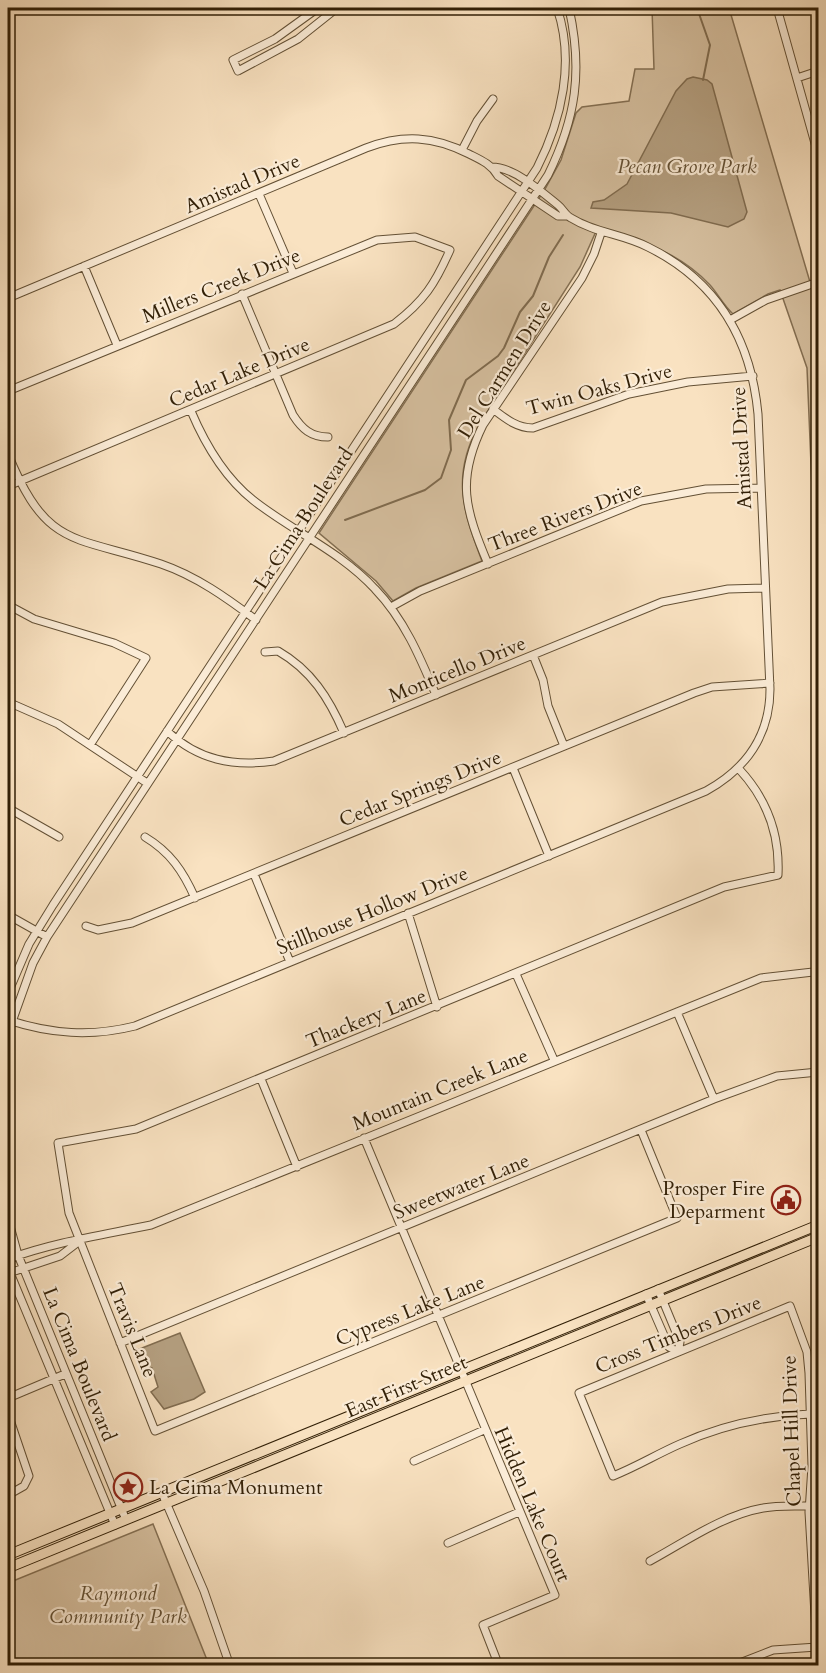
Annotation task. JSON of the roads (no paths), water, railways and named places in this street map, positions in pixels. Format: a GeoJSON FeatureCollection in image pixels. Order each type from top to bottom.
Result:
{"type":"FeatureCollection","features":[{"type":"Feature","properties":{"kind":"main road","name":"East First Street"},"geometry":{"type":"LineString","coordinates":[[8,1555],[819,1225]]}},
{"type":"Feature","properties":{"kind":"main road"},"geometry":{"type":"LineString","coordinates":[[808,1229],[815,1238]]}},
{"type":"Feature","properties":{"kind":"main road","name":"East First Street"},"geometry":{"type":"LineString","coordinates":[[8,1569],[815,1238]]}},
{"type":"Feature","properties":{"kind":"main road"},"geometry":{"type":"LineString","coordinates":[[768,1245],[773,1256]]}},
{"type":"Feature","properties":{"kind":"street"},"geometry":{"type":"LineString","coordinates":[[318,8],[276,39],[233,60],[238,71],[291,44],[337,8]]}},
{"type":"Feature","properties":{"kind":"street","name":"La Cima Boulevard"},"geometry":{"type":"LineString","coordinates":[[8,993],[37,932],[522,192],[549,145],[564,84],[564,40],[557,8]]}},
{"type":"Feature","properties":{"kind":"street","name":"La Cima Boulevard"},"geometry":{"type":"LineString","coordinates":[[8,1033],[9,1020],[33,963],[47,937],[532,199],[559,153],[575,103],[575,35],[569,8]]}},
{"type":"Feature","properties":{"kind":"street"},"geometry":{"type":"LineString","coordinates":[[777,8],[819,154]]}},
{"type":"Feature","properties":{"kind":"street"},"geometry":{"type":"LineString","coordinates":[[564,40],[575,35]]}},
{"type":"Feature","properties":{"kind":"street"},"geometry":{"type":"LineString","coordinates":[[797,78],[819,71]]}},
{"type":"Feature","properties":{"kind":"street"},"geometry":{"type":"LineString","coordinates":[[462,150],[477,121],[494,99]]}},
{"type":"Feature","properties":{"kind":"street"},"geometry":{"type":"LineString","coordinates":[[561,102],[575,103]]}},
{"type":"Feature","properties":{"kind":"street","name":"Amistad Drive"},"geometry":{"type":"LineString","coordinates":[[8,298],[385,141],[425,138],[462,150],[492,167],[506,170],[560,207],[567,216],[601,233],[646,246],[673,261],[713,296],[730,320],[753,376],[758,414],[770,705],[757,745],[738,769]]}},
{"type":"Feature","properties":{"kind":"street","name":"Amistad Drive"},"geometry":{"type":"LineString","coordinates":[[492,167],[498,176],[558,216],[567,216]]}},
{"type":"Feature","properties":{"kind":"street"},"geometry":{"type":"LineString","coordinates":[[259,194],[293,273]]}},
{"type":"Feature","properties":{"kind":"street","name":"Del Carmen Drive"},"geometry":{"type":"LineString","coordinates":[[488,564],[472,525],[465,495],[465,481],[472,447],[494,409],[582,278],[601,233]]}},
{"type":"Feature","properties":{"kind":"street","name":"Millers Creek Drive"},"geometry":{"type":"LineString","coordinates":[[8,391],[377,240],[415,237],[450,250]]}},
{"type":"Feature","properties":{"kind":"street","name":"Cedar Lake Drive"},"geometry":{"type":"LineString","coordinates":[[8,486],[394,324],[421,302],[436,283],[450,250]]}},
{"type":"Feature","properties":{"kind":"street"},"geometry":{"type":"LineString","coordinates":[[84,266],[117,345]]}},
{"type":"Feature","properties":{"kind":"street"},"geometry":{"type":"LineString","coordinates":[[730,320],[766,300],[819,282]]}},
{"type":"Feature","properties":{"kind":"street"},"geometry":{"type":"LineString","coordinates":[[243,294],[299,424],[316,437],[328,437]]}},
{"type":"Feature","properties":{"kind":"street","name":"Twin Oaks Drive"},"geometry":{"type":"LineString","coordinates":[[494,409],[513,423],[524,428],[533,428],[637,392],[688,382],[753,376]]}},
{"type":"Feature","properties":{"kind":"street"},"geometry":{"type":"LineString","coordinates":[[191,411],[204,440],[232,480],[252,499],[359,574],[391,607],[413,642],[436,695]]}},
{"type":"Feature","properties":{"kind":"street"},"geometry":{"type":"LineString","coordinates":[[8,454],[19,481],[37,511],[68,537],[163,565],[209,586],[256,620]]}},
{"type":"Feature","properties":{"kind":"street","name":"Three Rivers Drive"},"geometry":{"type":"LineString","coordinates":[[391,607],[420,591],[641,501],[706,489],[760,488]]}},
{"type":"Feature","properties":{"kind":"street","name":"Monticello Drive"},"geometry":{"type":"LineString","coordinates":[[167,731],[176,740],[208,758],[222,762],[274,761],[662,602],[728,589],[765,588]]}},
{"type":"Feature","properties":{"kind":"street"},"geometry":{"type":"LineString","coordinates":[[8,605],[34,619],[114,643],[146,658],[90,744]]}},
{"type":"Feature","properties":{"kind":"street"},"geometry":{"type":"LineString","coordinates":[[266,652],[278,651],[308,673],[329,700],[344,733]]}},
{"type":"Feature","properties":{"kind":"street"},"geometry":{"type":"LineString","coordinates":[[533,655],[543,680],[548,706],[564,746]]}},
{"type":"Feature","properties":{"kind":"street","name":"Cedar Springs Drive"},"geometry":{"type":"LineString","coordinates":[[86,926],[98,930],[117,927],[195,898],[712,687],[770,683]]}},
{"type":"Feature","properties":{"kind":"street"},"geometry":{"type":"LineString","coordinates":[[8,702],[39,713],[147,783]]}},
{"type":"Feature","properties":{"kind":"street"},"geometry":{"type":"LineString","coordinates":[[513,768],[549,856]]}},
{"type":"Feature","properties":{"kind":"street","name":"Stillhouse Hollow Drive"},"geometry":{"type":"LineString","coordinates":[[9,1020],[51,1031],[81,1034],[109,1032],[135,1026],[706,791],[738,769]]}},
{"type":"Feature","properties":{"kind":"street","name":"Thackery Lane"},"geometry":{"type":"LineString","coordinates":[[79,1241],[63,1186],[58,1143],[136,1129],[724,887],[778,875],[777,843],[765,805],[738,769]]}},
{"type":"Feature","properties":{"kind":"street"},"geometry":{"type":"LineString","coordinates":[[8,808],[59,837]]}},
{"type":"Feature","properties":{"kind":"street"},"geometry":{"type":"LineString","coordinates":[[145,837],[168,853],[185,877],[195,898]]}},
{"type":"Feature","properties":{"kind":"street"},"geometry":{"type":"LineString","coordinates":[[254,874],[290,962]]}},
{"type":"Feature","properties":{"kind":"street"},"geometry":{"type":"LineString","coordinates":[[408,913],[437,1007]]}},
{"type":"Feature","properties":{"kind":"street"},"geometry":{"type":"LineString","coordinates":[[8,915],[47,937]]}},
{"type":"Feature","properties":{"kind":"street","name":"Mountain Creek Lane"},"geometry":{"type":"LineString","coordinates":[[8,1259],[57,1244],[152,1225],[554,1060],[761,978],[813,972]]}},
{"type":"Feature","properties":{"kind":"street"},"geometry":{"type":"LineString","coordinates":[[516,974],[554,1060]]}},
{"type":"Feature","properties":{"kind":"street"},"geometry":{"type":"LineString","coordinates":[[677,1012],[714,1099]]}},
{"type":"Feature","properties":{"kind":"street","name":"Sweetwater Lane"},"geometry":{"type":"LineString","coordinates":[[120,1343],[714,1099],[777,1076],[819,1072]]}},
{"type":"Feature","properties":{"kind":"street"},"geometry":{"type":"LineString","coordinates":[[261,1079],[297,1167]]}},
{"type":"Feature","properties":{"kind":"street","name":"Cypress Lake Lane"},"geometry":{"type":"LineString","coordinates":[[155,1431],[677,1218],[641,1130]]}},
{"type":"Feature","properties":{"kind":"street","name":"Hidden Lake Court"},"geometry":{"type":"LineString","coordinates":[[364,1138],[459,1371],[555,1595],[483,1625],[500,1665]]}},
{"type":"Feature","properties":{"kind":"street","name":"La Cima Boulevard"},"geometry":{"type":"LineString","coordinates":[[8,1219],[23,1268],[126,1520]]}},
{"type":"Feature","properties":{"kind":"street","name":"Mountain Creek Lane"},"geometry":{"type":"LineString","coordinates":[[8,1270],[23,1268],[60,1256],[79,1241]]}},
{"type":"Feature","properties":{"kind":"street","name":"Travis Lane"},"geometry":{"type":"LineString","coordinates":[[79,1241],[155,1431]]}},
{"type":"Feature","properties":{"kind":"street","name":"La Cima Boulevard"},"geometry":{"type":"LineString","coordinates":[[8,1270],[115,1525]]}},
{"type":"Feature","properties":{"kind":"street"},"geometry":{"type":"LineString","coordinates":[[646,1294],[669,1347],[678,1352],[680,1342],[658,1289]]}},
{"type":"Feature","properties":{"kind":"street","name":"Cross Timbers Drive"},"geometry":{"type":"LineString","coordinates":[[790,1306],[579,1393],[613,1476],[642,1465],[680,1444],[723,1428],[751,1420],[810,1414]]}},
{"type":"Feature","properties":{"kind":"street","name":"Chapel Hill Drive"},"geometry":{"type":"LineString","coordinates":[[790,1306],[807,1352],[812,1466],[810,1506],[815,1559],[818,1665]]}},
{"type":"Feature","properties":{"kind":"street"},"geometry":{"type":"LineString","coordinates":[[8,1398],[65,1374]]}},
{"type":"Feature","properties":{"kind":"street"},"geometry":{"type":"LineString","coordinates":[[8,1414],[28,1472],[26,1484],[8,1495]]}},
{"type":"Feature","properties":{"kind":"street"},"geometry":{"type":"LineString","coordinates":[[414,1461],[484,1430]]}},
{"type":"Feature","properties":{"kind":"street"},"geometry":{"type":"LineString","coordinates":[[162,1493],[204,1591],[230,1665]]}},
{"type":"Feature","properties":{"kind":"street"},"geometry":{"type":"LineString","coordinates":[[650,1561],[718,1524],[743,1514],[762,1508],[810,1506]]}},
{"type":"Feature","properties":{"kind":"street"},"geometry":{"type":"LineString","coordinates":[[448,1543],[519,1512]]}},
{"type":"Feature","properties":{"kind":"street"},"geometry":{"type":"LineString","coordinates":[[732,1665],[773,1650],[817,1647]]}},
{"type":"Feature","properties":{"kind":"waterway"},"geometry":{"type":"LineString","coordinates":[[697,8],[710,45],[703,80]]}},
{"type":"Feature","properties":{"kind":"waterway"},"geometry":{"type":"LineString","coordinates":[[345,520],[425,490],[441,478],[451,450],[449,420],[466,380],[498,356],[504,348],[520,312],[533,296],[549,257],[563,235]]}},
{"type":"Feature","properties":{"kind":"place","name":"Prosper Fire Deparment"},"geometry":{"type":"Point","coordinates":[786,1200]}},
{"type":"Feature","properties":{"kind":"place","name":"La Cima Monument"},"geometry":{"type":"Point","coordinates":[128,1487]}},
{"type":"Feature","properties":{"kind":"park label","name":"Pecan Grove Park"},"geometry":{"type":"Point","coordinates":[687,166]}},
{"type":"Feature","properties":{"kind":"park label","name":"Raymond Community Park"},"geometry":{"type":"Point","coordinates":[118,1604]}}]}
